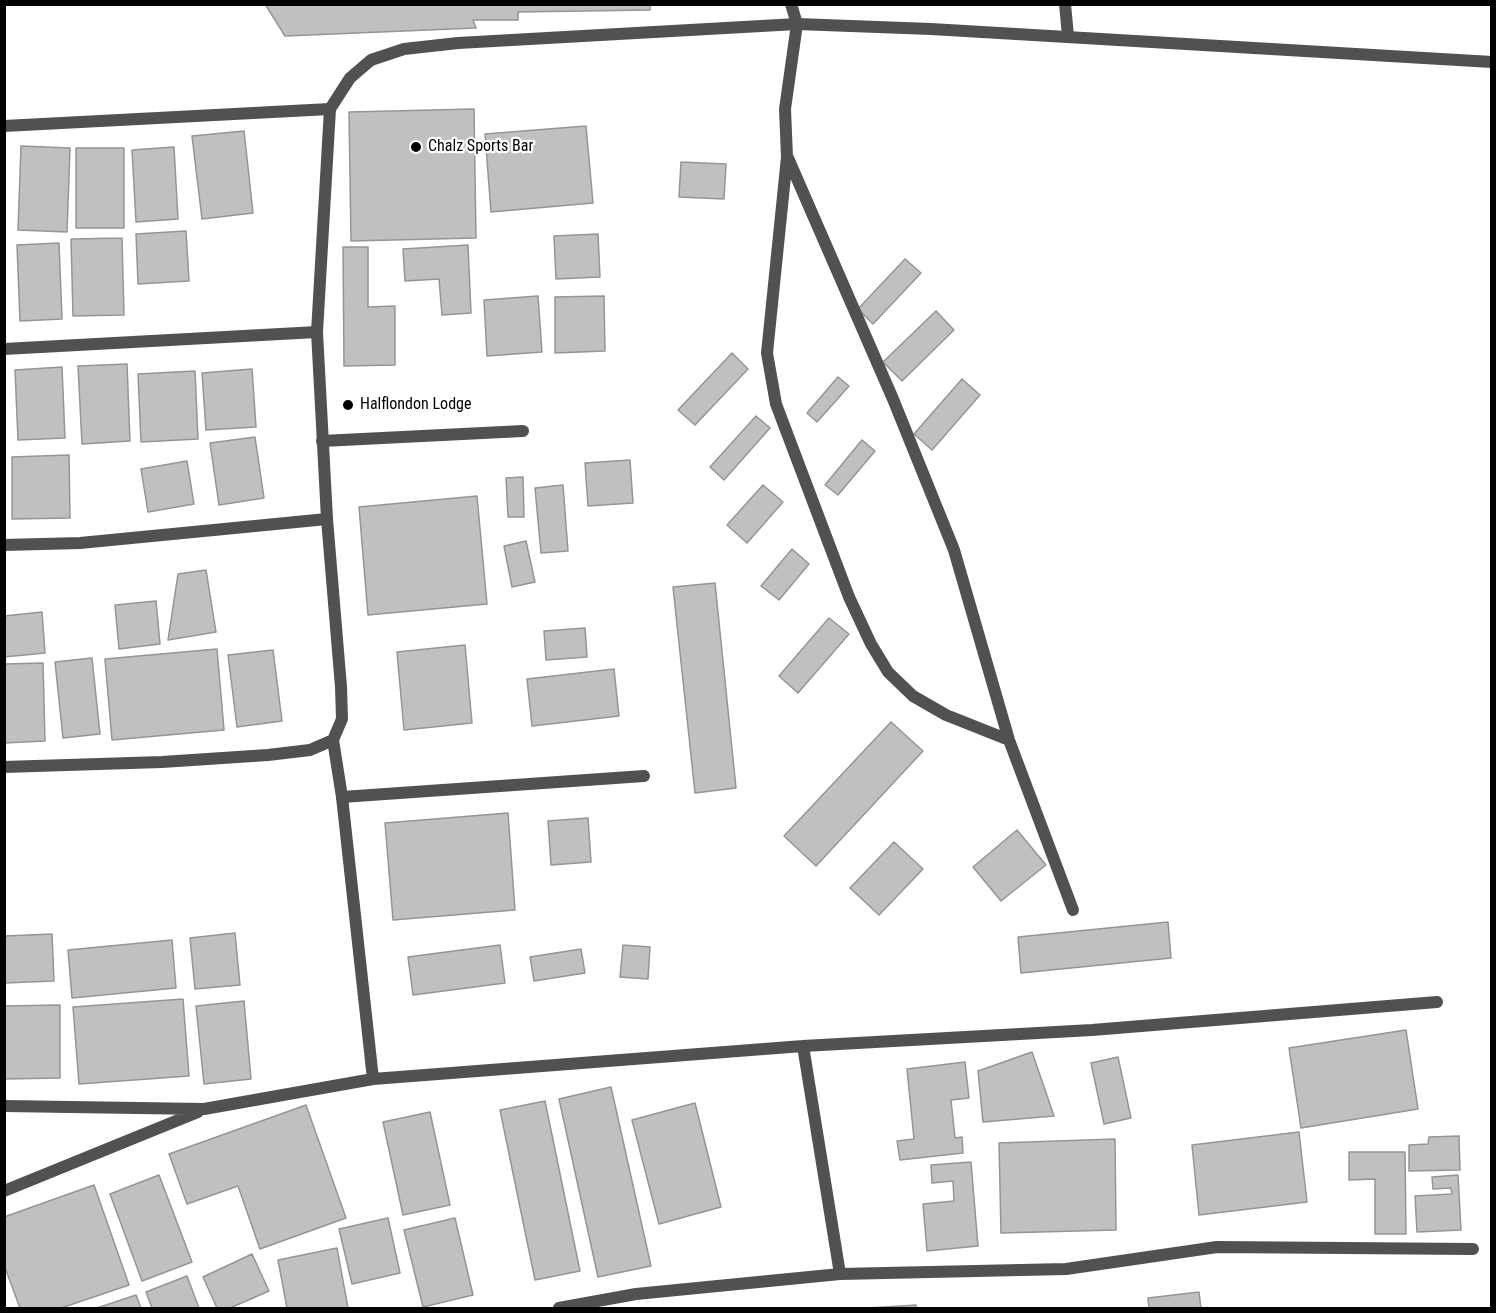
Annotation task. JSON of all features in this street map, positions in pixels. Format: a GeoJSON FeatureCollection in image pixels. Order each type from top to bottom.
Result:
{"type":"FeatureCollection","features":[{"type":"Feature","properties":{"kind":"street"},"geometry":{"type":"LineString","coordinates":[[791,4],[797,24],[785,108],[787,157],[767,353],[776,404],[849,597],[871,644],[888,672],[914,696],[946,715],[1009,740]]}},
{"type":"Feature","properties":{"kind":"street"},"geometry":{"type":"LineString","coordinates":[[1065,4],[1068,36]]}},
{"type":"Feature","properties":{"kind":"street"},"geometry":{"type":"LineString","coordinates":[[373,1079],[342,797],[333,740],[342,719],[327,519],[317,332],[330,109],[350,78],[371,60],[404,49],[458,43],[797,24],[1068,36],[1491,62]]}},
{"type":"Feature","properties":{"kind":"street"},"geometry":{"type":"LineString","coordinates":[[4,126],[330,109]]}},
{"type":"Feature","properties":{"kind":"street"},"geometry":{"type":"LineString","coordinates":[[787,157],[893,399],[954,550],[1009,740],[1073,910]]}},
{"type":"Feature","properties":{"kind":"street"},"geometry":{"type":"LineString","coordinates":[[4,349],[317,332]]}},
{"type":"Feature","properties":{"kind":"street"},"geometry":{"type":"LineString","coordinates":[[322,441],[523,431]]}},
{"type":"Feature","properties":{"kind":"street"},"geometry":{"type":"LineString","coordinates":[[4,545],[80,543],[327,519]]}},
{"type":"Feature","properties":{"kind":"street"},"geometry":{"type":"LineString","coordinates":[[4,767],[162,762],[268,755],[310,750],[333,740]]}},
{"type":"Feature","properties":{"kind":"street"},"geometry":{"type":"LineString","coordinates":[[342,797],[644,776]]}},
{"type":"Feature","properties":{"kind":"street"},"geometry":{"type":"LineString","coordinates":[[4,1106],[204,1109],[373,1079],[803,1046],[1092,1030],[1437,1002]]}},
{"type":"Feature","properties":{"kind":"street"},"geometry":{"type":"LineString","coordinates":[[803,1046],[840,1274]]}},
{"type":"Feature","properties":{"kind":"street"},"geometry":{"type":"LineString","coordinates":[[4,1191],[204,1109]]}},
{"type":"Feature","properties":{"kind":"street"},"geometry":{"type":"LineString","coordinates":[[559,1308],[636,1294],[840,1274],[1065,1269],[1217,1247],[1473,1249]]}},
{"type":"Feature","properties":{"kind":"building"},"geometry":{"type":"Polygon","coordinates":[[[265,4],[650,4],[650,10],[518,12],[518,20],[473,20],[476,28],[285,36],[265,4]]]}},
{"type":"Feature","properties":{"kind":"building"},"geometry":{"type":"Polygon","coordinates":[[[474,109],[476,238],[351,241],[349,112],[474,109]]]}},
{"type":"Feature","properties":{"kind":"building"},"geometry":{"type":"Polygon","coordinates":[[[586,126],[593,203],[491,212],[485,134],[586,126]]]}},
{"type":"Feature","properties":{"kind":"building"},"geometry":{"type":"Polygon","coordinates":[[[244,131],[253,213],[202,219],[192,136],[244,131]]]}},
{"type":"Feature","properties":{"kind":"building"},"geometry":{"type":"Polygon","coordinates":[[[21,146],[70,148],[67,232],[18,230],[21,146]]]}},
{"type":"Feature","properties":{"kind":"building"},"geometry":{"type":"Polygon","coordinates":[[[174,147],[178,219],[136,222],[132,150],[174,147]]]}},
{"type":"Feature","properties":{"kind":"building"},"geometry":{"type":"Polygon","coordinates":[[[76,148],[124,148],[124,228],[76,228],[76,148]]]}},
{"type":"Feature","properties":{"kind":"building"},"geometry":{"type":"Polygon","coordinates":[[[681,162],[726,164],[724,199],[679,197],[681,162]]]}},
{"type":"Feature","properties":{"kind":"building"},"geometry":{"type":"Polygon","coordinates":[[[186,231],[189,281],[138,284],[136,234],[186,231]]]}},
{"type":"Feature","properties":{"kind":"building"},"geometry":{"type":"Polygon","coordinates":[[[598,234],[600,277],[556,279],[554,236],[598,234]]]}},
{"type":"Feature","properties":{"kind":"building"},"geometry":{"type":"Polygon","coordinates":[[[122,238],[124,315],[73,316],[71,239],[122,238]]]}},
{"type":"Feature","properties":{"kind":"building"},"geometry":{"type":"Polygon","coordinates":[[[59,243],[62,319],[20,321],[17,245],[59,243]]]}},
{"type":"Feature","properties":{"kind":"building"},"geometry":{"type":"Polygon","coordinates":[[[468,245],[471,313],[442,315],[439,279],[405,281],[403,249],[468,245]]]}},
{"type":"Feature","properties":{"kind":"building"},"geometry":{"type":"Polygon","coordinates":[[[343,247],[368,247],[368,307],[395,306],[395,365],[344,366],[343,247]]]}},
{"type":"Feature","properties":{"kind":"building"},"geometry":{"type":"Polygon","coordinates":[[[905,259],[921,273],[873,324],[858,309],[905,259]]]}},
{"type":"Feature","properties":{"kind":"building"},"geometry":{"type":"Polygon","coordinates":[[[538,296],[542,352],[487,356],[484,300],[538,296]]]}},
{"type":"Feature","properties":{"kind":"building"},"geometry":{"type":"Polygon","coordinates":[[[604,296],[605,351],[555,353],[555,297],[604,296]]]}},
{"type":"Feature","properties":{"kind":"building"},"geometry":{"type":"Polygon","coordinates":[[[936,311],[954,330],[902,381],[883,362],[936,311]]]}},
{"type":"Feature","properties":{"kind":"building"},"geometry":{"type":"Polygon","coordinates":[[[732,353],[748,369],[695,425],[678,410],[732,353]]]}},
{"type":"Feature","properties":{"kind":"building"},"geometry":{"type":"Polygon","coordinates":[[[127,364],[130,441],[82,444],[78,366],[127,364]]]}},
{"type":"Feature","properties":{"kind":"building"},"geometry":{"type":"Polygon","coordinates":[[[62,367],[65,438],[18,440],[15,370],[62,367]]]}},
{"type":"Feature","properties":{"kind":"building"},"geometry":{"type":"Polygon","coordinates":[[[252,369],[256,427],[206,430],[202,373],[252,369]]]}},
{"type":"Feature","properties":{"kind":"building"},"geometry":{"type":"Polygon","coordinates":[[[195,371],[198,439],[141,442],[138,374],[195,371]]]}},
{"type":"Feature","properties":{"kind":"building"},"geometry":{"type":"Polygon","coordinates":[[[838,377],[849,386],[817,422],[807,413],[838,377]]]}},
{"type":"Feature","properties":{"kind":"building"},"geometry":{"type":"Polygon","coordinates":[[[962,379],[980,395],[932,450],[914,434],[962,379]]]}},
{"type":"Feature","properties":{"kind":"building"},"geometry":{"type":"Polygon","coordinates":[[[756,416],[770,428],[724,480],[710,467],[756,416]]]}},
{"type":"Feature","properties":{"kind":"building"},"geometry":{"type":"Polygon","coordinates":[[[255,437],[264,498],[219,505],[210,443],[255,437]]]}},
{"type":"Feature","properties":{"kind":"building"},"geometry":{"type":"Polygon","coordinates":[[[862,440],[875,451],[838,495],[825,485],[862,440]]]}},
{"type":"Feature","properties":{"kind":"building"},"geometry":{"type":"Polygon","coordinates":[[[69,455],[70,518],[12,519],[12,457],[69,455]]]}},
{"type":"Feature","properties":{"kind":"building"},"geometry":{"type":"Polygon","coordinates":[[[630,460],[633,503],[588,506],[585,463],[630,460]]]}},
{"type":"Feature","properties":{"kind":"building"},"geometry":{"type":"Polygon","coordinates":[[[187,461],[194,504],[148,512],[141,469],[187,461]]]}},
{"type":"Feature","properties":{"kind":"building"},"geometry":{"type":"Polygon","coordinates":[[[523,477],[524,517],[508,517],[506,478],[523,477]]]}},
{"type":"Feature","properties":{"kind":"building"},"geometry":{"type":"Polygon","coordinates":[[[563,485],[568,551],[541,553],[535,488],[563,485]]]}},
{"type":"Feature","properties":{"kind":"building"},"geometry":{"type":"Polygon","coordinates":[[[763,485],[783,502],[747,543],[727,525],[763,485]]]}},
{"type":"Feature","properties":{"kind":"building"},"geometry":{"type":"Polygon","coordinates":[[[477,496],[487,604],[368,615],[359,507],[477,496]]]}},
{"type":"Feature","properties":{"kind":"building"},"geometry":{"type":"Polygon","coordinates":[[[526,541],[535,582],[512,587],[504,546],[526,541]]]}},
{"type":"Feature","properties":{"kind":"building"},"geometry":{"type":"Polygon","coordinates":[[[792,549],[809,564],[779,600],[761,586],[792,549]]]}},
{"type":"Feature","properties":{"kind":"building"},"geometry":{"type":"Polygon","coordinates":[[[206,570],[216,632],[168,640],[178,574],[206,570]]]}},
{"type":"Feature","properties":{"kind":"building"},"geometry":{"type":"Polygon","coordinates":[[[715,583],[736,788],[695,793],[673,587],[715,583]]]}},
{"type":"Feature","properties":{"kind":"building"},"geometry":{"type":"Polygon","coordinates":[[[156,601],[160,644],[119,649],[115,605],[156,601]]]}},
{"type":"Feature","properties":{"kind":"building"},"geometry":{"type":"Polygon","coordinates":[[[42,612],[45,653],[4,657],[4,616],[42,612]]]}},
{"type":"Feature","properties":{"kind":"building"},"geometry":{"type":"Polygon","coordinates":[[[829,618],[849,634],[798,693],[779,676],[829,618]]]}},
{"type":"Feature","properties":{"kind":"building"},"geometry":{"type":"Polygon","coordinates":[[[585,628],[587,657],[546,660],[544,631],[585,628]]]}},
{"type":"Feature","properties":{"kind":"building"},"geometry":{"type":"Polygon","coordinates":[[[465,645],[472,723],[404,730],[397,652],[465,645]]]}},
{"type":"Feature","properties":{"kind":"building"},"geometry":{"type":"Polygon","coordinates":[[[217,649],[224,730],[112,740],[105,659],[217,649]]]}},
{"type":"Feature","properties":{"kind":"building"},"geometry":{"type":"Polygon","coordinates":[[[273,650],[282,721],[237,727],[228,655],[273,650]]]}},
{"type":"Feature","properties":{"kind":"building"},"geometry":{"type":"Polygon","coordinates":[[[92,658],[100,734],[63,738],[55,662],[92,658]]]}},
{"type":"Feature","properties":{"kind":"building"},"geometry":{"type":"Polygon","coordinates":[[[43,663],[45,741],[4,743],[4,664],[43,663]]]}},
{"type":"Feature","properties":{"kind":"building"},"geometry":{"type":"Polygon","coordinates":[[[614,669],[619,716],[532,726],[527,679],[614,669]]]}},
{"type":"Feature","properties":{"kind":"building"},"geometry":{"type":"Polygon","coordinates":[[[891,722],[923,751],[816,866],[784,836],[891,722]]]}},
{"type":"Feature","properties":{"kind":"building"},"geometry":{"type":"Polygon","coordinates":[[[508,813],[515,910],[393,920],[385,823],[508,813]]]}},
{"type":"Feature","properties":{"kind":"building"},"geometry":{"type":"Polygon","coordinates":[[[588,818],[591,862],[551,865],[548,821],[588,818]]]}},
{"type":"Feature","properties":{"kind":"building"},"geometry":{"type":"Polygon","coordinates":[[[1017,830],[1046,865],[1001,901],[973,867],[1017,830]]]}},
{"type":"Feature","properties":{"kind":"building"},"geometry":{"type":"Polygon","coordinates":[[[894,842],[923,869],[879,915],[850,888],[894,842]]]}},
{"type":"Feature","properties":{"kind":"building"},"geometry":{"type":"Polygon","coordinates":[[[1168,922],[1171,958],[1021,973],[1018,937],[1168,922]]]}},
{"type":"Feature","properties":{"kind":"building"},"geometry":{"type":"Polygon","coordinates":[[[235,933],[240,985],[195,989],[190,938],[235,933]]]}},
{"type":"Feature","properties":{"kind":"building"},"geometry":{"type":"Polygon","coordinates":[[[52,934],[54,981],[4,983],[4,936],[52,934]]]}},
{"type":"Feature","properties":{"kind":"building"},"geometry":{"type":"Polygon","coordinates":[[[172,940],[176,988],[72,998],[68,950],[172,940]]]}},
{"type":"Feature","properties":{"kind":"building"},"geometry":{"type":"Polygon","coordinates":[[[500,945],[505,983],[413,995],[408,957],[500,945]]]}},
{"type":"Feature","properties":{"kind":"building"},"geometry":{"type":"Polygon","coordinates":[[[623,945],[650,947],[648,979],[620,977],[623,945]]]}},
{"type":"Feature","properties":{"kind":"building"},"geometry":{"type":"Polygon","coordinates":[[[581,949],[585,973],[534,981],[530,957],[581,949]]]}},
{"type":"Feature","properties":{"kind":"building"},"geometry":{"type":"Polygon","coordinates":[[[183,999],[189,1076],[79,1084],[73,1007],[183,999]]]}},
{"type":"Feature","properties":{"kind":"building"},"geometry":{"type":"Polygon","coordinates":[[[244,1001],[251,1079],[204,1084],[196,1006],[244,1001]]]}},
{"type":"Feature","properties":{"kind":"building"},"geometry":{"type":"Polygon","coordinates":[[[60,1005],[60,1078],[4,1079],[4,1006],[60,1005]]]}},
{"type":"Feature","properties":{"kind":"building"},"geometry":{"type":"Polygon","coordinates":[[[1406,1030],[1418,1109],[1301,1128],[1289,1048],[1406,1030]]]}},
{"type":"Feature","properties":{"kind":"building"},"geometry":{"type":"Polygon","coordinates":[[[1032,1052],[1054,1116],[983,1122],[978,1071],[1032,1052]]]}},
{"type":"Feature","properties":{"kind":"building"},"geometry":{"type":"Polygon","coordinates":[[[1118,1057],[1131,1118],[1104,1124],[1091,1063],[1118,1057]]]}},
{"type":"Feature","properties":{"kind":"building"},"geometry":{"type":"Polygon","coordinates":[[[965,1062],[969,1098],[951,1100],[955,1138],[962,1137],[963,1153],[900,1160],[897,1141],[914,1139],[907,1069],[965,1062]]]}},
{"type":"Feature","properties":{"kind":"building"},"geometry":{"type":"Polygon","coordinates":[[[611,1087],[651,1266],[598,1277],[559,1099],[611,1087]]]}},
{"type":"Feature","properties":{"kind":"building"},"geometry":{"type":"Polygon","coordinates":[[[545,1101],[580,1271],[535,1280],[500,1110],[545,1101]]]}},
{"type":"Feature","properties":{"kind":"building"},"geometry":{"type":"Polygon","coordinates":[[[695,1103],[721,1207],[659,1224],[632,1120],[695,1103]]]}},
{"type":"Feature","properties":{"kind":"building"},"geometry":{"type":"Polygon","coordinates":[[[306,1105],[346,1218],[260,1249],[238,1186],[187,1204],[169,1154],[306,1105]]]}},
{"type":"Feature","properties":{"kind":"building"},"geometry":{"type":"Polygon","coordinates":[[[430,1112],[450,1205],[403,1215],[383,1122],[430,1112]]]}},
{"type":"Feature","properties":{"kind":"building"},"geometry":{"type":"Polygon","coordinates":[[[1299,1132],[1307,1202],[1199,1215],[1192,1145],[1299,1132]]]}},
{"type":"Feature","properties":{"kind":"building"},"geometry":{"type":"Polygon","coordinates":[[[1459,1136],[1460,1170],[1409,1171],[1409,1145],[1428,1144],[1429,1137],[1459,1136]]]}},
{"type":"Feature","properties":{"kind":"building"},"geometry":{"type":"Polygon","coordinates":[[[1115,1139],[1116,1230],[1001,1233],[999,1143],[1115,1139]]]}},
{"type":"Feature","properties":{"kind":"building"},"geometry":{"type":"Polygon","coordinates":[[[1349,1152],[1405,1152],[1406,1234],[1375,1234],[1375,1179],[1349,1180],[1349,1152]]]}},
{"type":"Feature","properties":{"kind":"building"},"geometry":{"type":"Polygon","coordinates":[[[971,1162],[978,1246],[927,1251],[923,1204],[954,1201],[953,1181],[932,1183],[931,1165],[971,1162]]]}},
{"type":"Feature","properties":{"kind":"building"},"geometry":{"type":"Polygon","coordinates":[[[159,1175],[192,1262],[142,1281],[110,1194],[159,1175]]]}},
{"type":"Feature","properties":{"kind":"building"},"geometry":{"type":"Polygon","coordinates":[[[1458,1175],[1461,1230],[1417,1232],[1415,1196],[1452,1194],[1451,1188],[1433,1189],[1432,1177],[1458,1175]]]}},
{"type":"Feature","properties":{"kind":"building"},"geometry":{"type":"Polygon","coordinates":[[[94,1185],[129,1285],[61,1308],[20,1308],[4,1265],[4,1217],[94,1185]]]}},
{"type":"Feature","properties":{"kind":"building"},"geometry":{"type":"Polygon","coordinates":[[[388,1218],[400,1273],[352,1284],[339,1229],[388,1218]]]}},
{"type":"Feature","properties":{"kind":"building"},"geometry":{"type":"Polygon","coordinates":[[[455,1218],[473,1295],[423,1307],[404,1230],[455,1218]]]}},
{"type":"Feature","properties":{"kind":"building"},"geometry":{"type":"Polygon","coordinates":[[[337,1248],[348,1308],[287,1308],[278,1260],[337,1248]]]}},
{"type":"Feature","properties":{"kind":"building"},"geometry":{"type":"Polygon","coordinates":[[[252,1254],[269,1291],[230,1308],[217,1308],[203,1277],[252,1254]]]}},
{"type":"Feature","properties":{"kind":"building"},"geometry":{"type":"Polygon","coordinates":[[[187,1276],[199,1308],[152,1308],[146,1292],[187,1276]]]}},
{"type":"Feature","properties":{"kind":"building"},"geometry":{"type":"Polygon","coordinates":[[[1199,1292],[1201,1308],[1149,1308],[1148,1298],[1199,1292]]]}},
{"type":"Feature","properties":{"kind":"building"},"geometry":{"type":"Polygon","coordinates":[[[136,1295],[141,1308],[97,1308],[136,1295]]]}},
{"type":"Feature","properties":{"kind":"building"},"geometry":{"type":"Polygon","coordinates":[[[916,1305],[916,1308],[869,1308],[916,1305]]]}},
{"type":"Feature","properties":{"kind":"place","name":"Chalz Sports Bar"},"geometry":{"type":"Point","coordinates":[416,147]}},
{"type":"Feature","properties":{"kind":"place","name":"Halflondon Lodge"},"geometry":{"type":"Point","coordinates":[348,405]}}]}
